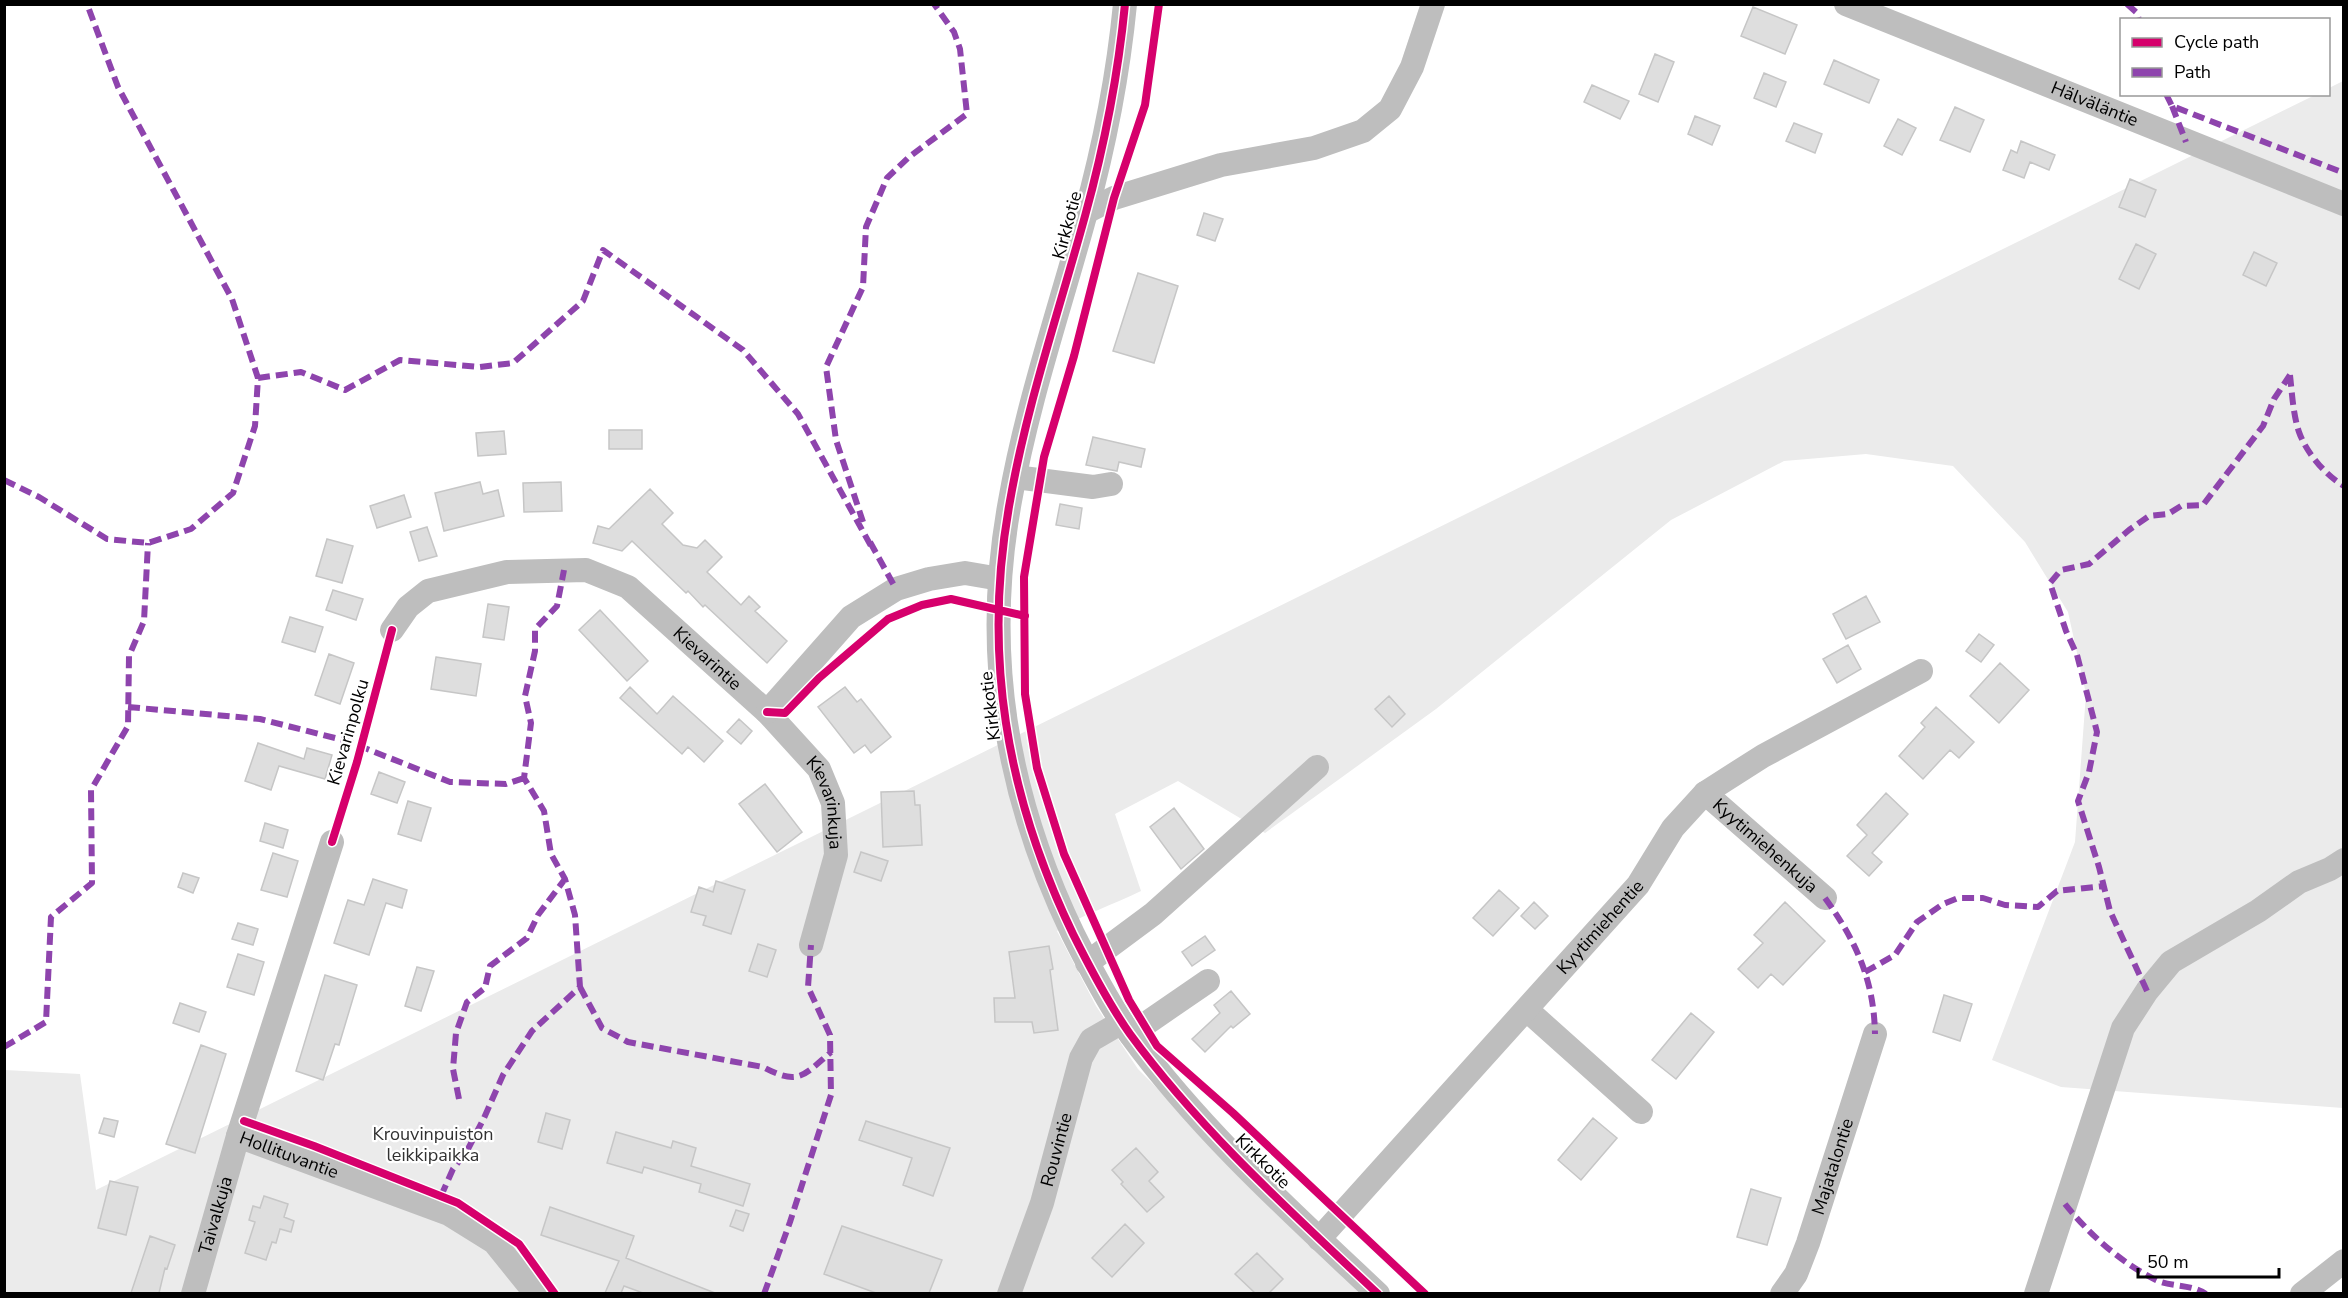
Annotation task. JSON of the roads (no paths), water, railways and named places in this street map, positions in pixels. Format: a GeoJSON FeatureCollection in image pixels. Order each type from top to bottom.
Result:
{"type":"FeatureCollection","features":[{"type":"Feature","properties":{"kind":"street","name":"Kirkkotie"},"geometry":{"type":"LineString","coordinates":[[1125,4],[1111,104],[1086,212],[1031,408],[1009,502],[1000,579],[999,658],[1003,709],[1012,763],[1031,832],[1058,902],[1087,963],[1127,1029],[1177,1092],[1217,1136],[1319,1239],[1378,1293]]}},
{"type":"Feature","properties":{"kind":"street"},"geometry":{"type":"LineString","coordinates":[[1086,212],[1114,198],[1221,165],[1314,148],[1364,131],[1390,109],[1412,67],[1433,4]]}},
{"type":"Feature","properties":{"kind":"street","name":"Hälväläntie"},"geometry":{"type":"LineString","coordinates":[[1846,4],[2343,204]]}},
{"type":"Feature","properties":{"kind":"street"},"geometry":{"type":"LineString","coordinates":[[1015,477],[1093,487],[1111,484]]}},
{"type":"Feature","properties":{"kind":"street","name":"Kievarintie"},"geometry":{"type":"LineString","coordinates":[[392,630],[408,607],[428,591],[507,572],[586,570],[628,587],[767,712]]}},
{"type":"Feature","properties":{"kind":"street"},"geometry":{"type":"LineString","coordinates":[[767,712],[851,617],[896,589],[929,579],[964,573],[1000,579]]}},
{"type":"Feature","properties":{"kind":"street","name":"Kyytimiehentie"},"geometry":{"type":"LineString","coordinates":[[1319,1239],[1638,885],[1673,828],[1705,793],[1763,756],[1921,670]]}},
{"type":"Feature","properties":{"kind":"street","name":"Kievarinkuja"},"geometry":{"type":"LineString","coordinates":[[767,712],[819,769],[833,802],[836,855],[811,945]]}},
{"type":"Feature","properties":{"kind":"street"},"geometry":{"type":"LineString","coordinates":[[1087,963],[1154,914],[1317,766]]}},
{"type":"Feature","properties":{"kind":"street","name":"Kyytimiehenkuja"},"geometry":{"type":"LineString","coordinates":[[1705,793],[1825,898]]}},
{"type":"Feature","properties":{"kind":"street","name":"Hollituvantie"},"geometry":{"type":"LineString","coordinates":[[332,842],[238,1136],[449,1214],[494,1242],[536,1293]]}},
{"type":"Feature","properties":{"kind":"street"},"geometry":{"type":"LineString","coordinates":[[2036,1293],[2123,1028],[2147,991],[2171,962],[2258,911],[2298,882],[2330,869],[2343,860]]}},
{"type":"Feature","properties":{"kind":"street","name":"Rouvintie"},"geometry":{"type":"LineString","coordinates":[[1009,1293],[1042,1203],[1081,1058],[1091,1040],[1144,1025],[1208,981]]}},
{"type":"Feature","properties":{"kind":"street"},"geometry":{"type":"LineString","coordinates":[[1527,1010],[1641,1112]]}},
{"type":"Feature","properties":{"kind":"street","name":"Majatalontie"},"geometry":{"type":"LineString","coordinates":[[1782,1293],[1796,1274],[1808,1243],[1875,1034]]}},
{"type":"Feature","properties":{"kind":"street","name":"Taivalkuja"},"geometry":{"type":"LineString","coordinates":[[193,1293],[238,1136]]}},
{"type":"Feature","properties":{"kind":"street"},"geometry":{"type":"LineString","coordinates":[[2302,1293],[2343,1261]]}},
{"type":"Feature","properties":{"kind":"park label","name":"Krouvinpuiston leikkipaikka"},"geometry":{"type":"Point","coordinates":[433,1144]}}]}
